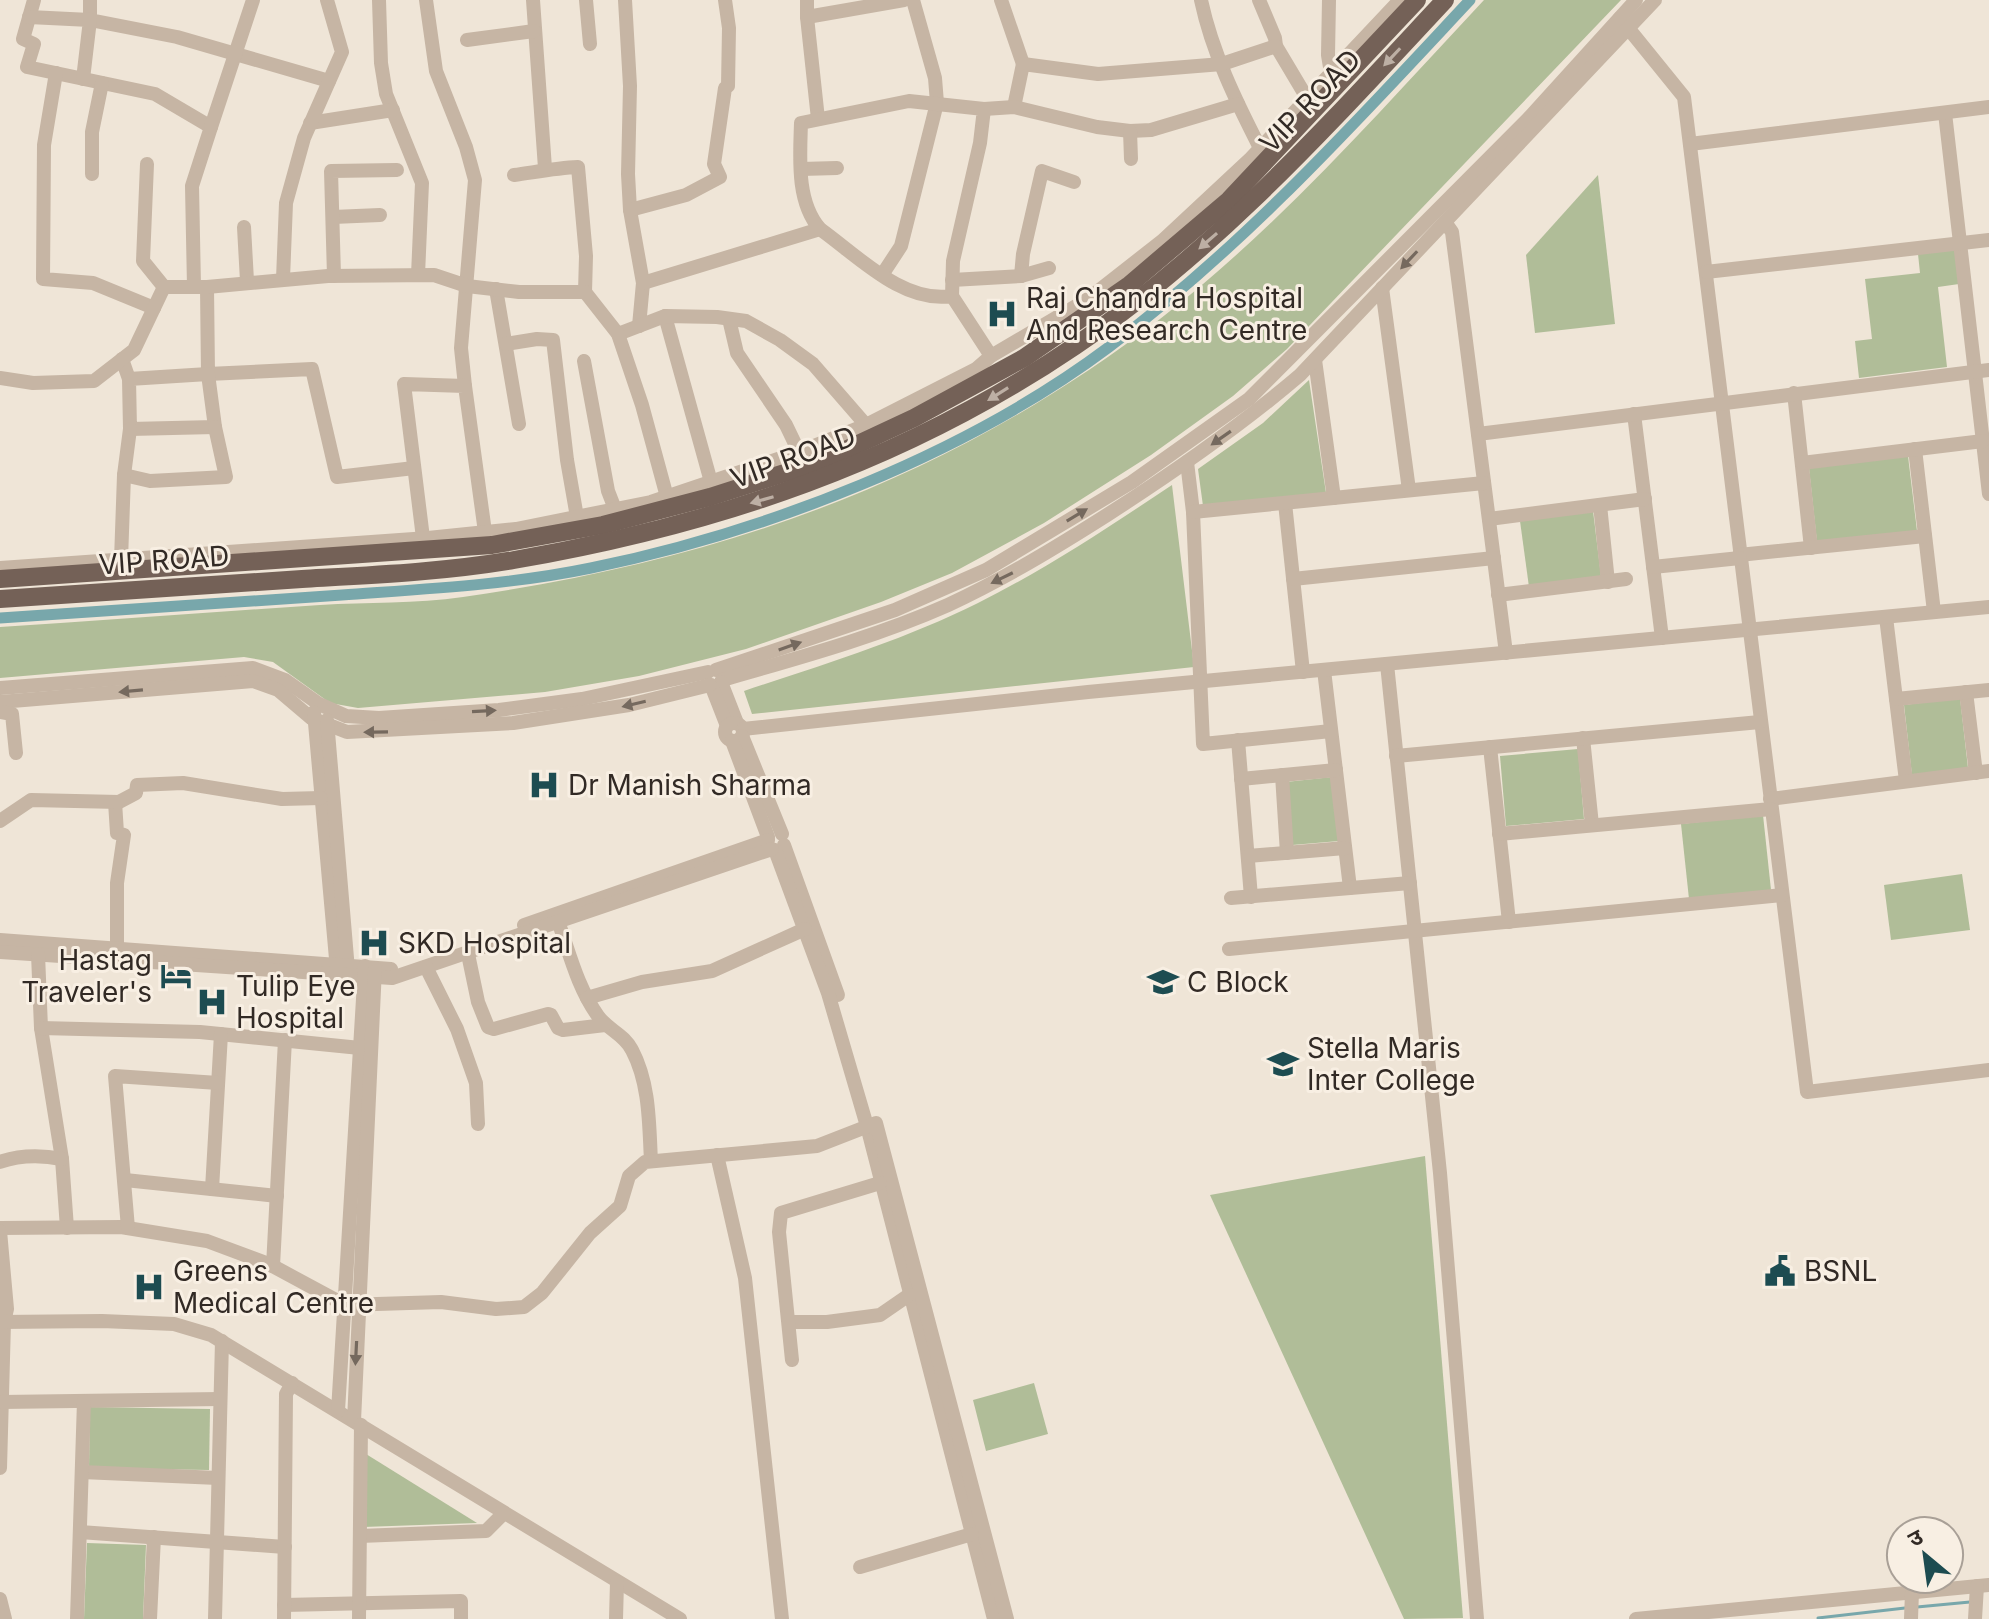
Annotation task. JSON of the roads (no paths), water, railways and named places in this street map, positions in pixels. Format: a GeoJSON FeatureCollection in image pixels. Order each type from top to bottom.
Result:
{"type":"FeatureCollection","features":[{"type":"Feature","properties":{"kind":"main road","name":"VIP ROAD"},"geometry":{"type":"LineString","coordinates":[[0,579],[492,545],[603,525],[710,497],[822,461],[914,418],[1024,358],[1128,286],[1229,200],[1417,0]]}},
{"type":"Feature","properties":{"kind":"main road","name":"VIP ROAD"},"geometry":{"type":"LineString","coordinates":[[0,599],[397,573],[511,560],[638,535],[773,497],[886,453],[980,405],[1076,345],[1144,295],[1215,235],[1302,153],[1445,0]]}},
{"type":"Feature","properties":{"kind":"street"},"geometry":{"type":"LineString","coordinates":[[34,0],[23,39],[34,44],[27,67],[155,94],[211,127]]}},
{"type":"Feature","properties":{"kind":"street"},"geometry":{"type":"LineString","coordinates":[[83,79],[90,0]]}},
{"type":"Feature","properties":{"kind":"street"},"geometry":{"type":"LineString","coordinates":[[124,475],[150,481],[226,477],[208,374],[192,186],[253,0]]}},
{"type":"Feature","properties":{"kind":"street"},"geometry":{"type":"LineString","coordinates":[[283,279],[286,203],[310,123],[342,52],[327,0]]}},
{"type":"Feature","properties":{"kind":"street"},"geometry":{"type":"LineString","coordinates":[[379,0],[381,63],[386,94],[422,183],[418,275]]}},
{"type":"Feature","properties":{"kind":"street"},"geometry":{"type":"LineString","coordinates":[[426,0],[436,71],[474,172],[461,348],[485,532]]}},
{"type":"Feature","properties":{"kind":"street"},"geometry":{"type":"LineString","coordinates":[[533,0],[545,134],[545,168]]}},
{"type":"Feature","properties":{"kind":"street"},"geometry":{"type":"LineString","coordinates":[[586,0],[590,44]]}},
{"type":"Feature","properties":{"kind":"street"},"geometry":{"type":"LineString","coordinates":[[625,0],[630,86],[630,210],[643,283],[639,326]]}},
{"type":"Feature","properties":{"kind":"street"},"geometry":{"type":"LineString","coordinates":[[630,210],[686,195],[720,177],[714,164],[725,88],[728,86],[729,28],[725,0]]}},
{"type":"Feature","properties":{"kind":"street"},"geometry":{"type":"LineString","coordinates":[[807,0],[818,119]]}},
{"type":"Feature","properties":{"kind":"street"},"geometry":{"type":"LineString","coordinates":[[807,17],[904,0]]}},
{"type":"Feature","properties":{"kind":"street"},"geometry":{"type":"LineString","coordinates":[[882,275],[901,246],[937,103],[935,78],[913,0]]}},
{"type":"Feature","properties":{"kind":"street"},"geometry":{"type":"LineString","coordinates":[[1001,0],[1023,64],[1014,107]]}},
{"type":"Feature","properties":{"kind":"street"},"geometry":{"type":"LineString","coordinates":[[1201,0],[1209,32],[1238,104],[1260,148]]}},
{"type":"Feature","properties":{"kind":"street"},"geometry":{"type":"LineString","coordinates":[[1259,0],[1276,46],[1307,98]]}},
{"type":"Feature","properties":{"kind":"street"},"geometry":{"type":"LineString","coordinates":[[1329,0],[1328,55],[1331,73]]}},
{"type":"Feature","properties":{"kind":"street","name":"VIP ROAD"},"geometry":{"type":"LineString","coordinates":[[0,568],[516,529],[667,497],[799,452],[866,425],[976,369],[991,356],[1088,299],[1162,241],[1260,148],[1400,0]]}},
{"type":"Feature","properties":{"kind":"street"},"geometry":{"type":"LineString","coordinates":[[0,702],[253,681],[278,690],[321,722],[347,732],[513,723],[629,705],[848,642],[945,606],[1022,569],[1187,462],[1244,422],[1300,375],[1445,222],[1624,22],[1636,0]]}},
{"type":"Feature","properties":{"kind":"street"},"geometry":{"type":"LineString","coordinates":[[0,688],[253,668],[285,680],[320,704],[346,716],[379,718],[499,710],[715,679],[895,610],[986,570],[1132,482],[1249,399],[1624,22],[1655,0]]}},
{"type":"Feature","properties":{"kind":"street"},"geometry":{"type":"LineString","coordinates":[[29,17],[90,20],[177,37],[329,81]]}},
{"type":"Feature","properties":{"kind":"street"},"geometry":{"type":"LineString","coordinates":[[1624,22],[1684,97],[1807,1092],[1989,1070]]}},
{"type":"Feature","properties":{"kind":"street"},"geometry":{"type":"LineString","coordinates":[[467,40],[534,31]]}},
{"type":"Feature","properties":{"kind":"street"},"geometry":{"type":"LineString","coordinates":[[1023,64],[1098,74],[1222,64],[1276,46]]}},
{"type":"Feature","properties":{"kind":"street"},"geometry":{"type":"LineString","coordinates":[[56,73],[44,145],[43,279],[93,283],[154,308]]}},
{"type":"Feature","properties":{"kind":"street"},"geometry":{"type":"LineString","coordinates":[[92,174],[92,132],[102,83]]}},
{"type":"Feature","properties":{"kind":"street"},"geometry":{"type":"LineString","coordinates":[[952,296],[927,298],[893,284],[820,229],[806,208],[801,169],[801,123],[909,101],[984,109],[1014,107],[1097,127],[1130,131],[1151,130],[1238,104]]}},
{"type":"Feature","properties":{"kind":"street"},"geometry":{"type":"LineString","coordinates":[[1690,144],[1989,107]]}},
{"type":"Feature","properties":{"kind":"street"},"geometry":{"type":"LineString","coordinates":[[984,109],[980,143],[953,261],[952,296],[991,356]]}},
{"type":"Feature","properties":{"kind":"street"},"geometry":{"type":"LineString","coordinates":[[310,123],[393,110]]}},
{"type":"Feature","properties":{"kind":"street"},"geometry":{"type":"LineString","coordinates":[[1945,113],[1960,243],[1982,371],[1983,441],[1989,494]]}},
{"type":"Feature","properties":{"kind":"street"},"geometry":{"type":"LineString","coordinates":[[1130,131],[1131,159]]}},
{"type":"Feature","properties":{"kind":"street"},"geometry":{"type":"LineString","coordinates":[[147,164],[143,261],[164,287]]}},
{"type":"Feature","properties":{"kind":"street"},"geometry":{"type":"LineString","coordinates":[[514,175],[539,172],[545,168],[578,167],[586,256],[585,292],[618,334],[642,405],[667,497]]}},
{"type":"Feature","properties":{"kind":"street"},"geometry":{"type":"LineString","coordinates":[[801,169],[837,168]]}},
{"type":"Feature","properties":{"kind":"street"},"geometry":{"type":"LineString","coordinates":[[334,276],[331,171],[397,170]]}},
{"type":"Feature","properties":{"kind":"street"},"geometry":{"type":"LineString","coordinates":[[1021,276],[1042,171],[1074,182]]}},
{"type":"Feature","properties":{"kind":"street"},"geometry":{"type":"LineString","coordinates":[[333,217],[380,215]]}},
{"type":"Feature","properties":{"kind":"street"},"geometry":{"type":"LineString","coordinates":[[1445,222],[1452,232],[1506,653]]}},
{"type":"Feature","properties":{"kind":"street"},"geometry":{"type":"LineString","coordinates":[[244,227],[247,281]]}},
{"type":"Feature","properties":{"kind":"street"},"geometry":{"type":"LineString","coordinates":[[643,283],[820,229]]}},
{"type":"Feature","properties":{"kind":"street"},"geometry":{"type":"LineString","coordinates":[[1706,272],[1989,240]]}},
{"type":"Feature","properties":{"kind":"street"},"geometry":{"type":"LineString","coordinates":[[952,280],[1021,276],[1049,268]]}},
{"type":"Feature","properties":{"kind":"street"},"geometry":{"type":"LineString","coordinates":[[164,287],[334,276],[434,275],[467,286],[519,292],[585,292]]}},
{"type":"Feature","properties":{"kind":"street"},"geometry":{"type":"LineString","coordinates":[[0,378],[33,383],[94,381],[134,350],[164,287]]}},
{"type":"Feature","properties":{"kind":"street"},"geometry":{"type":"LineString","coordinates":[[1382,288],[1409,490]]}},
{"type":"Feature","properties":{"kind":"street"},"geometry":{"type":"LineString","coordinates":[[496,289],[519,424]]}},
{"type":"Feature","properties":{"kind":"street"},"geometry":{"type":"LineString","coordinates":[[618,334],[665,316],[746,321],[813,364],[866,425]]}},
{"type":"Feature","properties":{"kind":"street"},"geometry":{"type":"LineString","coordinates":[[665,316],[711,482]]}},
{"type":"Feature","properties":{"kind":"street"},"geometry":{"type":"LineString","coordinates":[[729,319],[737,353],[768,396],[799,452]]}},
{"type":"Feature","properties":{"kind":"street"},"geometry":{"type":"LineString","coordinates":[[506,344],[553,340],[577,517]]}},
{"type":"Feature","properties":{"kind":"street"},"geometry":{"type":"LineString","coordinates":[[121,560],[124,475],[130,429],[129,379],[122,359]]}},
{"type":"Feature","properties":{"kind":"street"},"geometry":{"type":"LineString","coordinates":[[1315,360],[1334,498]]}},
{"type":"Feature","properties":{"kind":"street"},"geometry":{"type":"LineString","coordinates":[[584,361],[608,491],[615,509]]}},
{"type":"Feature","properties":{"kind":"street"},"geometry":{"type":"LineString","coordinates":[[129,379],[312,369],[337,477],[414,468]]}},
{"type":"Feature","properties":{"kind":"street"},"geometry":{"type":"LineString","coordinates":[[1478,434],[1982,371]]}},
{"type":"Feature","properties":{"kind":"street"},"geometry":{"type":"LineString","coordinates":[[423,538],[404,384],[465,386]]}},
{"type":"Feature","properties":{"kind":"street"},"geometry":{"type":"LineString","coordinates":[[1794,393],[1811,548]]}},
{"type":"Feature","properties":{"kind":"street"},"geometry":{"type":"LineString","coordinates":[[1634,414],[1662,638]]}},
{"type":"Feature","properties":{"kind":"street"},"geometry":{"type":"LineString","coordinates":[[130,429],[215,427]]}},
{"type":"Feature","properties":{"kind":"street"},"geometry":{"type":"LineString","coordinates":[[1802,463],[1983,441]]}},
{"type":"Feature","properties":{"kind":"street"},"geometry":{"type":"LineString","coordinates":[[1915,449],[1934,612]]}},
{"type":"Feature","properties":{"kind":"street"},"geometry":{"type":"LineString","coordinates":[[1187,462],[1193,512],[1203,744],[1331,731]]}},
{"type":"Feature","properties":{"kind":"street"},"geometry":{"type":"LineString","coordinates":[[1193,512],[1484,483]]}},
{"type":"Feature","properties":{"kind":"street"},"geometry":{"type":"LineString","coordinates":[[1489,519],[1645,499]]}},
{"type":"Feature","properties":{"kind":"street"},"geometry":{"type":"LineString","coordinates":[[1285,503],[1303,672]]}},
{"type":"Feature","properties":{"kind":"street"},"geometry":{"type":"LineString","coordinates":[[1600,505],[1608,582]]}},
{"type":"Feature","properties":{"kind":"street"},"geometry":{"type":"LineString","coordinates":[[1653,567],[1925,536]]}},
{"type":"Feature","properties":{"kind":"street"},"geometry":{"type":"LineString","coordinates":[[1293,579],[1494,558]]}},
{"type":"Feature","properties":{"kind":"street"},"geometry":{"type":"LineString","coordinates":[[1498,595],[1626,579]]}},
{"type":"Feature","properties":{"kind":"street"},"geometry":{"type":"LineString","coordinates":[[736,731],[1201,682],[1989,607]]}},
{"type":"Feature","properties":{"kind":"street"},"geometry":{"type":"LineString","coordinates":[[1886,617],[1906,781]]}},
{"type":"Feature","properties":{"kind":"street"},"geometry":{"type":"LineString","coordinates":[[1387,664],[1440,1173],[1477,1619]]}},
{"type":"Feature","properties":{"kind":"street"},"geometry":{"type":"LineString","coordinates":[[1324,670],[1350,888]]}},
{"type":"Feature","properties":{"kind":"street"},"geometry":{"type":"LineString","coordinates":[[715,679],[736,731],[872,1125],[880,1183],[994,1619]]}},
{"type":"Feature","properties":{"kind":"street"},"geometry":{"type":"LineString","coordinates":[[1896,699],[1989,690]]}},
{"type":"Feature","properties":{"kind":"street"},"geometry":{"type":"LineString","coordinates":[[1499,834],[1770,804],[1906,781],[1982,772],[1966,692]]}},
{"type":"Feature","properties":{"kind":"street"},"geometry":{"type":"LineString","coordinates":[[320,704],[342,969]]}},
{"type":"Feature","properties":{"kind":"street"},"geometry":{"type":"LineString","coordinates":[[0,712],[12,714],[16,753]]}},
{"type":"Feature","properties":{"kind":"street"},"geometry":{"type":"LineString","coordinates":[[321,722],[321,798],[331,846]]}},
{"type":"Feature","properties":{"kind":"street"},"geometry":{"type":"LineString","coordinates":[[1396,756],[1760,722]]}},
{"type":"Feature","properties":{"kind":"street"},"geometry":{"type":"LineString","coordinates":[[1583,738],[1592,825]]}},
{"type":"Feature","properties":{"kind":"street"},"geometry":{"type":"LineString","coordinates":[[1238,740],[1251,897]]}},
{"type":"Feature","properties":{"kind":"street"},"geometry":{"type":"LineString","coordinates":[[1490,747],[1509,922]]}},
{"type":"Feature","properties":{"kind":"street"},"geometry":{"type":"LineString","coordinates":[[1241,779],[1336,770]]}},
{"type":"Feature","properties":{"kind":"street"},"geometry":{"type":"LineString","coordinates":[[1282,775],[1287,853]]}},
{"type":"Feature","properties":{"kind":"street"},"geometry":{"type":"LineString","coordinates":[[0,821],[31,800],[115,802],[136,793],[137,785],[183,783],[282,799],[321,798]]}},
{"type":"Feature","properties":{"kind":"street"},"geometry":{"type":"LineString","coordinates":[[115,802],[117,833],[124,835],[117,883],[117,948]]}},
{"type":"Feature","properties":{"kind":"street"},"geometry":{"type":"LineString","coordinates":[[0,940],[342,969],[392,978],[559,924],[775,843]]}},
{"type":"Feature","properties":{"kind":"street"},"geometry":{"type":"LineString","coordinates":[[370,972],[391,969],[775,843]]}},
{"type":"Feature","properties":{"kind":"street"},"geometry":{"type":"LineString","coordinates":[[775,843],[831,971],[1007,1619]]}},
{"type":"Feature","properties":{"kind":"street"},"geometry":{"type":"LineString","coordinates":[[1248,856],[1345,848]]}},
{"type":"Feature","properties":{"kind":"street"},"geometry":{"type":"LineString","coordinates":[[1231,898],[1410,883]]}},
{"type":"Feature","properties":{"kind":"street"},"geometry":{"type":"LineString","coordinates":[[1229,949],[1782,895]]}},
{"type":"Feature","properties":{"kind":"street"},"geometry":{"type":"LineString","coordinates":[[559,924],[587,998],[605,1025],[621,1033],[633,1052],[647,1097],[651,1161]]}},
{"type":"Feature","properties":{"kind":"street"},"geometry":{"type":"LineString","coordinates":[[587,998],[642,982],[712,971],[805,929]]}},
{"type":"Feature","properties":{"kind":"street"},"geometry":{"type":"LineString","coordinates":[[0,952],[342,969]]}},
{"type":"Feature","properties":{"kind":"street"},"geometry":{"type":"LineString","coordinates":[[38,954],[41,1028],[62,1159],[67,1228]]}},
{"type":"Feature","properties":{"kind":"street"},"geometry":{"type":"LineString","coordinates":[[468,954],[478,1002],[488,1027],[494,1029],[548,1014],[563,1030],[605,1025]]}},
{"type":"Feature","properties":{"kind":"street"},"geometry":{"type":"LineString","coordinates":[[426,967],[457,1029],[476,1083],[478,1124]]}},
{"type":"Feature","properties":{"kind":"street"},"geometry":{"type":"LineString","coordinates":[[359,1619],[358,1423],[352,1305],[360,1048],[370,972]]}},
{"type":"Feature","properties":{"kind":"street"},"geometry":{"type":"LineString","coordinates":[[338,1411],[352,1305],[370,972]]}},
{"type":"Feature","properties":{"kind":"street"},"geometry":{"type":"LineString","coordinates":[[41,1028],[221,1034],[360,1048]]}},
{"type":"Feature","properties":{"kind":"street"},"geometry":{"type":"LineString","coordinates":[[212,1189],[221,1034]]}},
{"type":"Feature","properties":{"kind":"street"},"geometry":{"type":"LineString","coordinates":[[273,1266],[285,1040]]}},
{"type":"Feature","properties":{"kind":"street"},"geometry":{"type":"LineString","coordinates":[[128,1228],[115,1076],[218,1083]]}},
{"type":"Feature","properties":{"kind":"street"},"geometry":{"type":"LineString","coordinates":[[0,1468],[1,1319],[7,1309],[0,1230],[128,1228],[207,1241],[273,1266],[352,1305],[441,1302],[496,1309],[524,1307],[542,1293],[590,1233],[620,1206],[629,1176],[645,1162],[817,1146],[872,1125]]}},
{"type":"Feature","properties":{"kind":"street"},"geometry":{"type":"LineString","coordinates":[[717,1155],[745,1278],[782,1619]]}},
{"type":"Feature","properties":{"kind":"street"},"geometry":{"type":"LineString","coordinates":[[0,1162],[13,1157],[62,1159]]}},
{"type":"Feature","properties":{"kind":"street"},"geometry":{"type":"LineString","coordinates":[[125,1180],[277,1196]]}},
{"type":"Feature","properties":{"kind":"street"},"geometry":{"type":"LineString","coordinates":[[792,1360],[779,1232],[781,1213],[880,1183]]}},
{"type":"Feature","properties":{"kind":"street"},"geometry":{"type":"LineString","coordinates":[[789,1322],[827,1322],[880,1315],[909,1295]]}},
{"type":"Feature","properties":{"kind":"street"},"geometry":{"type":"LineString","coordinates":[[1,1319],[174,1324],[211,1335],[680,1619]]}},
{"type":"Feature","properties":{"kind":"street"},"geometry":{"type":"LineString","coordinates":[[215,1619],[222,1341]]}},
{"type":"Feature","properties":{"kind":"street"},"geometry":{"type":"LineString","coordinates":[[292,1383],[286,1394],[284,1612],[359,1603],[461,1601],[461,1619]]}},
{"type":"Feature","properties":{"kind":"street"},"geometry":{"type":"LineString","coordinates":[[2,1402],[220,1399]]}},
{"type":"Feature","properties":{"kind":"street"},"geometry":{"type":"LineString","coordinates":[[77,1619],[84,1401]]}},
{"type":"Feature","properties":{"kind":"street"},"geometry":{"type":"LineString","coordinates":[[82,1472],[218,1478]]}},
{"type":"Feature","properties":{"kind":"street"},"geometry":{"type":"LineString","coordinates":[[360,1536],[486,1531],[504,1513]]}},
{"type":"Feature","properties":{"kind":"street"},"geometry":{"type":"LineString","coordinates":[[80,1532],[285,1547]]}},
{"type":"Feature","properties":{"kind":"street"},"geometry":{"type":"LineString","coordinates":[[860,1567],[972,1534]]}},
{"type":"Feature","properties":{"kind":"street"},"geometry":{"type":"LineString","coordinates":[[150,1619],[154,1537]]}},
{"type":"Feature","properties":{"kind":"street"},"geometry":{"type":"LineString","coordinates":[[616,1619],[617,1582]]}},
{"type":"Feature","properties":{"kind":"street"},"geometry":{"type":"LineString","coordinates":[[1636,1619],[1911,1607],[1983,1585]]}},
{"type":"Feature","properties":{"kind":"street"},"geometry":{"type":"LineString","coordinates":[[1975,1619],[1983,1585]]}},
{"type":"Feature","properties":{"kind":"street"},"geometry":{"type":"LineString","coordinates":[[0,1599],[5,1619]]}},
{"type":"Feature","properties":{"kind":"waterway"},"geometry":{"type":"LineString","coordinates":[[0,618],[435,588],[560,574],[658,553],[726,533],[862,484],[928,455],[1053,386],[1158,308],[1206,268],[1297,182],[1470,0]]}},
{"type":"Feature","properties":{"kind":"waterway"},"geometry":{"type":"LineString","coordinates":[[1917,1607],[1970,1602]]}},
{"type":"Feature","properties":{"kind":"waterway"},"geometry":{"type":"LineString","coordinates":[[1818,1618],[1905,1608]]}},
{"type":"Feature","properties":{"kind":"place","name":"Raj Chandra Hospital And Research Centre"},"geometry":{"type":"Point","coordinates":[1002,314]}},
{"type":"Feature","properties":{"kind":"place","name":"Dr Manish Sharma"},"geometry":{"type":"Point","coordinates":[544,785]}},
{"type":"Feature","properties":{"kind":"place","name":"SKD Hospital"},"geometry":{"type":"Point","coordinates":[374,943]}},
{"type":"Feature","properties":{"kind":"place","name":"Hastag Traveler's"},"geometry":{"type":"Point","coordinates":[176,976]}},
{"type":"Feature","properties":{"kind":"place","name":"C Block"},"geometry":{"type":"Point","coordinates":[1163,982]}},
{"type":"Feature","properties":{"kind":"place","name":"Tulip Eye Hospital"},"geometry":{"type":"Point","coordinates":[212,1002]}},
{"type":"Feature","properties":{"kind":"place","name":"Stella Maris Inter College"},"geometry":{"type":"Point","coordinates":[1283,1064]}},
{"type":"Feature","properties":{"kind":"place","name":"BSNL"},"geometry":{"type":"Point","coordinates":[1780,1271]}},
{"type":"Feature","properties":{"kind":"place","name":"Greens Medical Centre"},"geometry":{"type":"Point","coordinates":[149,1287]}}]}
